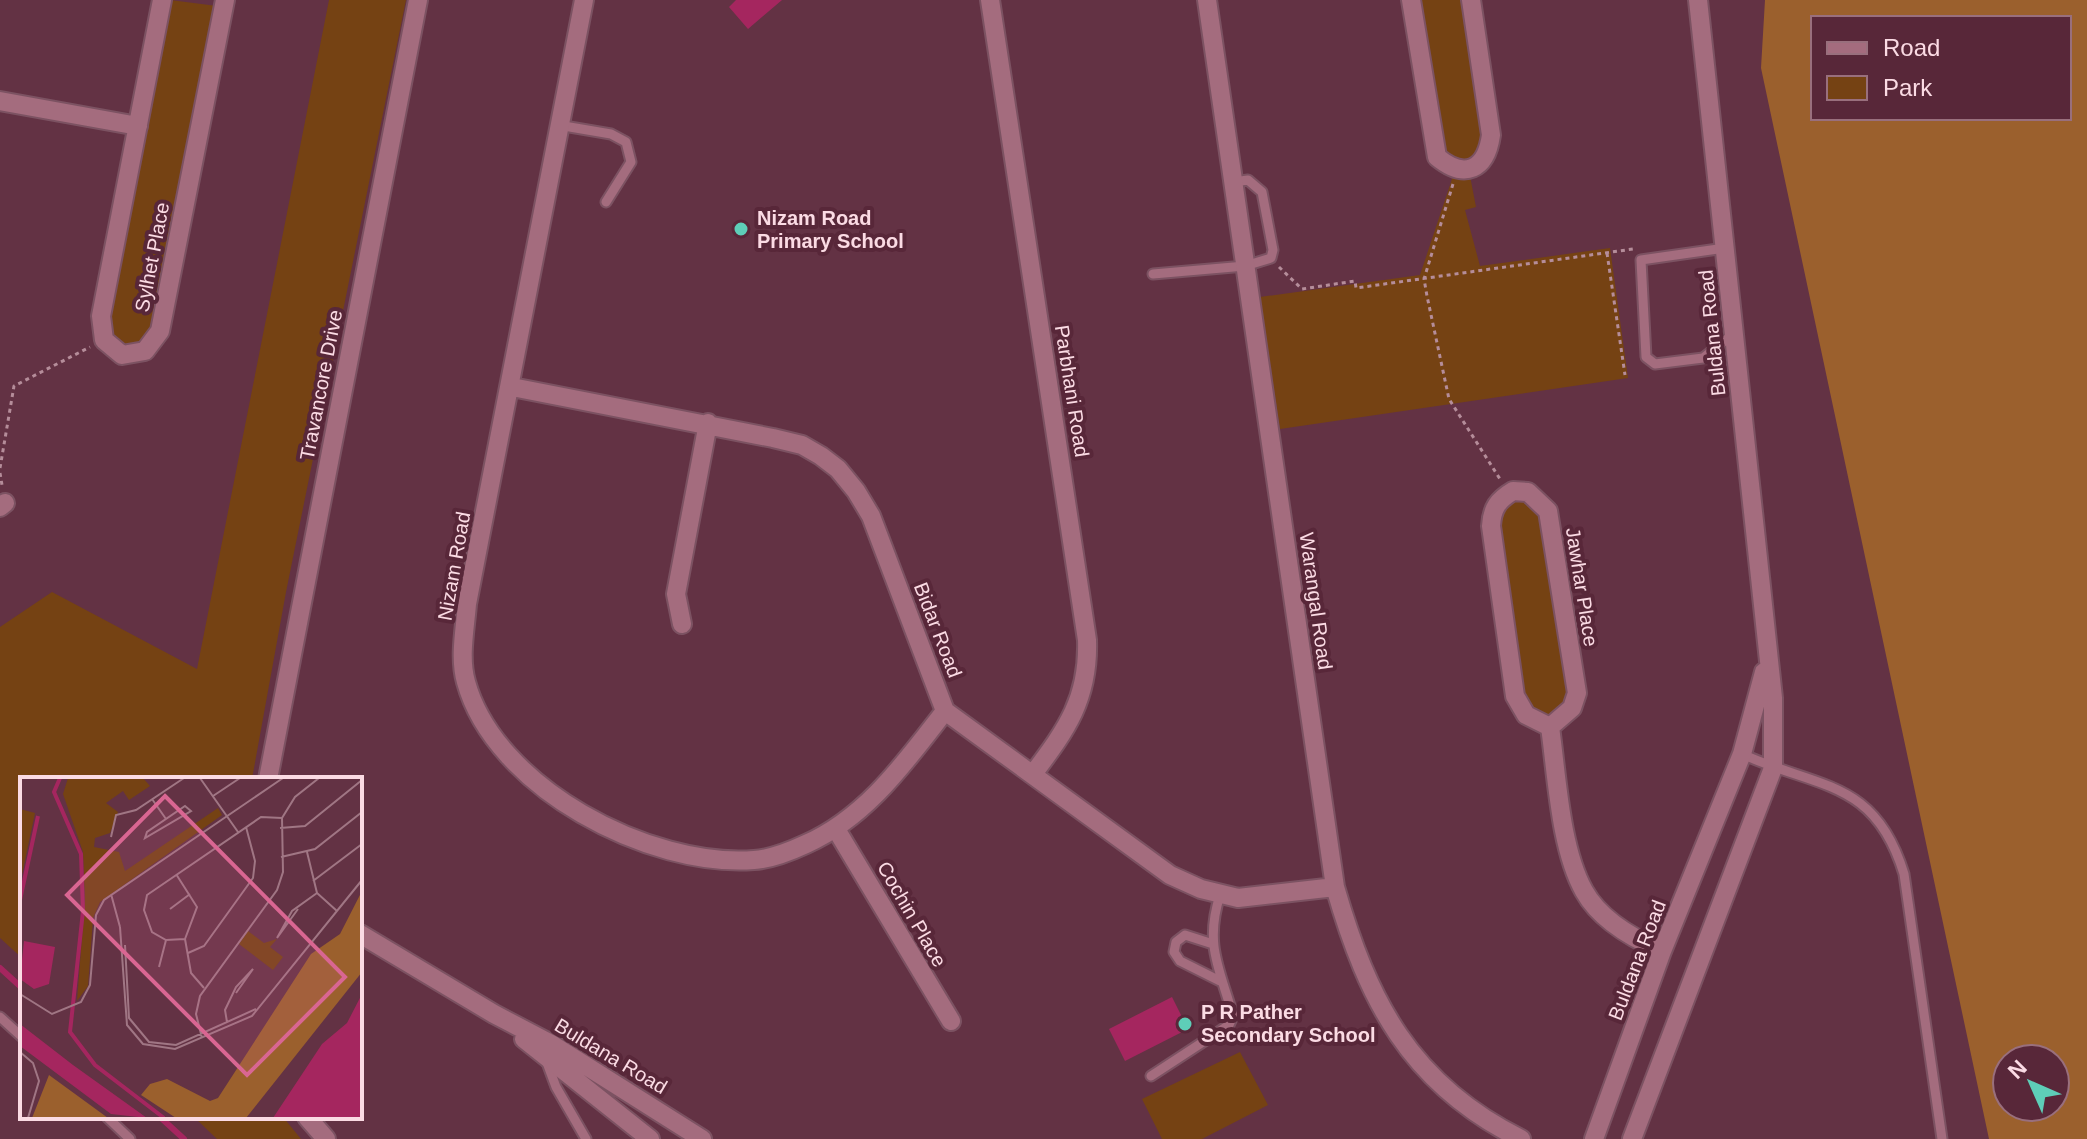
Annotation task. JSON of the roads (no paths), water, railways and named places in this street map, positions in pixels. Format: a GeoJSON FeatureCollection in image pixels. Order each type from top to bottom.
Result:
{"type":"FeatureCollection","features":[{"type":"Feature","properties":{"kind":"street","name":"Sylhet Place"},"geometry":{"type":"LineString","coordinates":[[162,0],[101,316],[104,340],[122,355],[145,351],[160,331],[225,0]]}},
{"type":"Feature","properties":{"kind":"street","name":"Travancore Drive"},"geometry":{"type":"LineString","coordinates":[[268,777],[418,0]]}},
{"type":"Feature","properties":{"kind":"street","name":"Nizam Road"},"geometry":{"type":"LineString","coordinates":[[584,0],[558,125],[512,387],[467,604],[463,645],[465,681],[481,720],[498,744],[532,780],[559,798],[650,845],[708,859],[756,860],[804,845],[836,829],[893,778],[945,711]]}},
{"type":"Feature","properties":{"kind":"street","name":"Parbhani Road"},"geometry":{"type":"LineString","coordinates":[[990,0],[1087,640],[1084,689],[1061,737],[1033,774]]}},
{"type":"Feature","properties":{"kind":"street","name":"Warangal Road"},"geometry":{"type":"LineString","coordinates":[[1207,0],[1335,887],[1363,974],[1404,1047],[1439,1085],[1521,1139]]}},
{"type":"Feature","properties":{"kind":"street"},"geometry":{"type":"LineString","coordinates":[[1411,0],[1437,157],[1458,169],[1468,170],[1481,162],[1488,151],[1491,135],[1471,0]]}},
{"type":"Feature","properties":{"kind":"street","name":"Buldana Road"},"geometry":{"type":"LineString","coordinates":[[1632,1139],[1773,768],[1774,724],[1698,0]]}},
{"type":"Feature","properties":{"kind":"street"},"geometry":{"type":"LineString","coordinates":[[0,101],[138,126]]}},
{"type":"Feature","properties":{"kind":"street","name":"Bidar Road"},"geometry":{"type":"LineString","coordinates":[[512,387],[708,423],[802,445],[838,469],[871,516],[945,711],[1170,875],[1220,895],[1238,898],[1335,887]]}},
{"type":"Feature","properties":{"kind":"street"},"geometry":{"type":"LineString","coordinates":[[682,624],[676,594],[708,423]]}},
{"type":"Feature","properties":{"kind":"street","name":"Jawhar Place"},"geometry":{"type":"LineString","coordinates":[[1528,492],[1548,511],[1577,693],[1572,708],[1550,727],[1526,715],[1515,696],[1491,526],[1492,512],[1499,500],[1509,493],[1528,492]]}},
{"type":"Feature","properties":{"kind":"street","name":"Buldana Road"},"geometry":{"type":"LineString","coordinates":[[1594,1139],[1662,951],[1742,754],[1756,715],[1767,661]]}},
{"type":"Feature","properties":{"kind":"street"},"geometry":{"type":"LineString","coordinates":[[1550,727],[1566,834],[1584,892],[1603,915],[1637,940],[1662,951]]}},
{"type":"Feature","properties":{"kind":"street","name":"Cochin Place"},"geometry":{"type":"LineString","coordinates":[[836,829],[951,1021]]}},
{"type":"Feature","properties":{"kind":"street","name":"Buldana Road"},"geometry":{"type":"LineString","coordinates":[[362,935],[494,1014],[553,1045],[702,1139]]}},
{"type":"Feature","properties":{"kind":"street","name":"Buldana Road"},"geometry":{"type":"LineString","coordinates":[[494,1014],[650,1139]]}},
{"type":"Feature","properties":{"kind":"street"},"geometry":{"type":"LineString","coordinates":[[309,1119],[326,1139]]}},
{"type":"Feature","properties":{"kind":"lane"},"geometry":{"type":"LineString","coordinates":[[558,125],[611,134],[626,142],[631,162],[606,202]]}},
{"type":"Feature","properties":{"kind":"lane"},"geometry":{"type":"LineString","coordinates":[[1153,274],[1245,266],[1271,258],[1273,250],[1262,192],[1248,180],[1233,182]]}},
{"type":"Feature","properties":{"kind":"lane"},"geometry":{"type":"LineString","coordinates":[[1725,248],[1641,260],[1646,357],[1655,364],[1703,358],[1734,333]]}},
{"type":"Feature","properties":{"kind":"lane"},"geometry":{"type":"LineString","coordinates":[[1742,754],[1773,768],[1836,787],[1880,820],[1894,842],[1904,874],[1942,1139]]}},
{"type":"Feature","properties":{"kind":"lane"},"geometry":{"type":"LineString","coordinates":[[1151,1076],[1229,1025],[1233,1016],[1220,981],[1213,944],[1213,917],[1220,895]]}},
{"type":"Feature","properties":{"kind":"lane"},"geometry":{"type":"LineString","coordinates":[[1213,944],[1185,935],[1176,942],[1174,952],[1180,961],[1220,981]]}},
{"type":"Feature","properties":{"kind":"lane"},"geometry":{"type":"LineString","coordinates":[[0,1017],[20,1035]]}},
{"type":"Feature","properties":{"kind":"lane"},"geometry":{"type":"LineString","coordinates":[[544,1055],[556,1087],[586,1139]]}},
{"type":"Feature","properties":{"kind":"lane"},"geometry":{"type":"LineString","coordinates":[[109,1119],[130,1139]]}},
{"type":"Feature","properties":{"kind":"waterway"},"geometry":{"type":"LineString","coordinates":[[0,968],[20,986]]}},
{"type":"Feature","properties":{"kind":"waterway"},"geometry":{"type":"LineString","coordinates":[[162,1119],[184,1139]]}},
{"type":"Feature","properties":{"kind":"place","name":"Nizam Road Primary School"},"geometry":{"type":"Point","coordinates":[741,229]}},
{"type":"Feature","properties":{"kind":"place","name":"P R Pather Secondary School"},"geometry":{"type":"Point","coordinates":[1185,1024]}}]}
